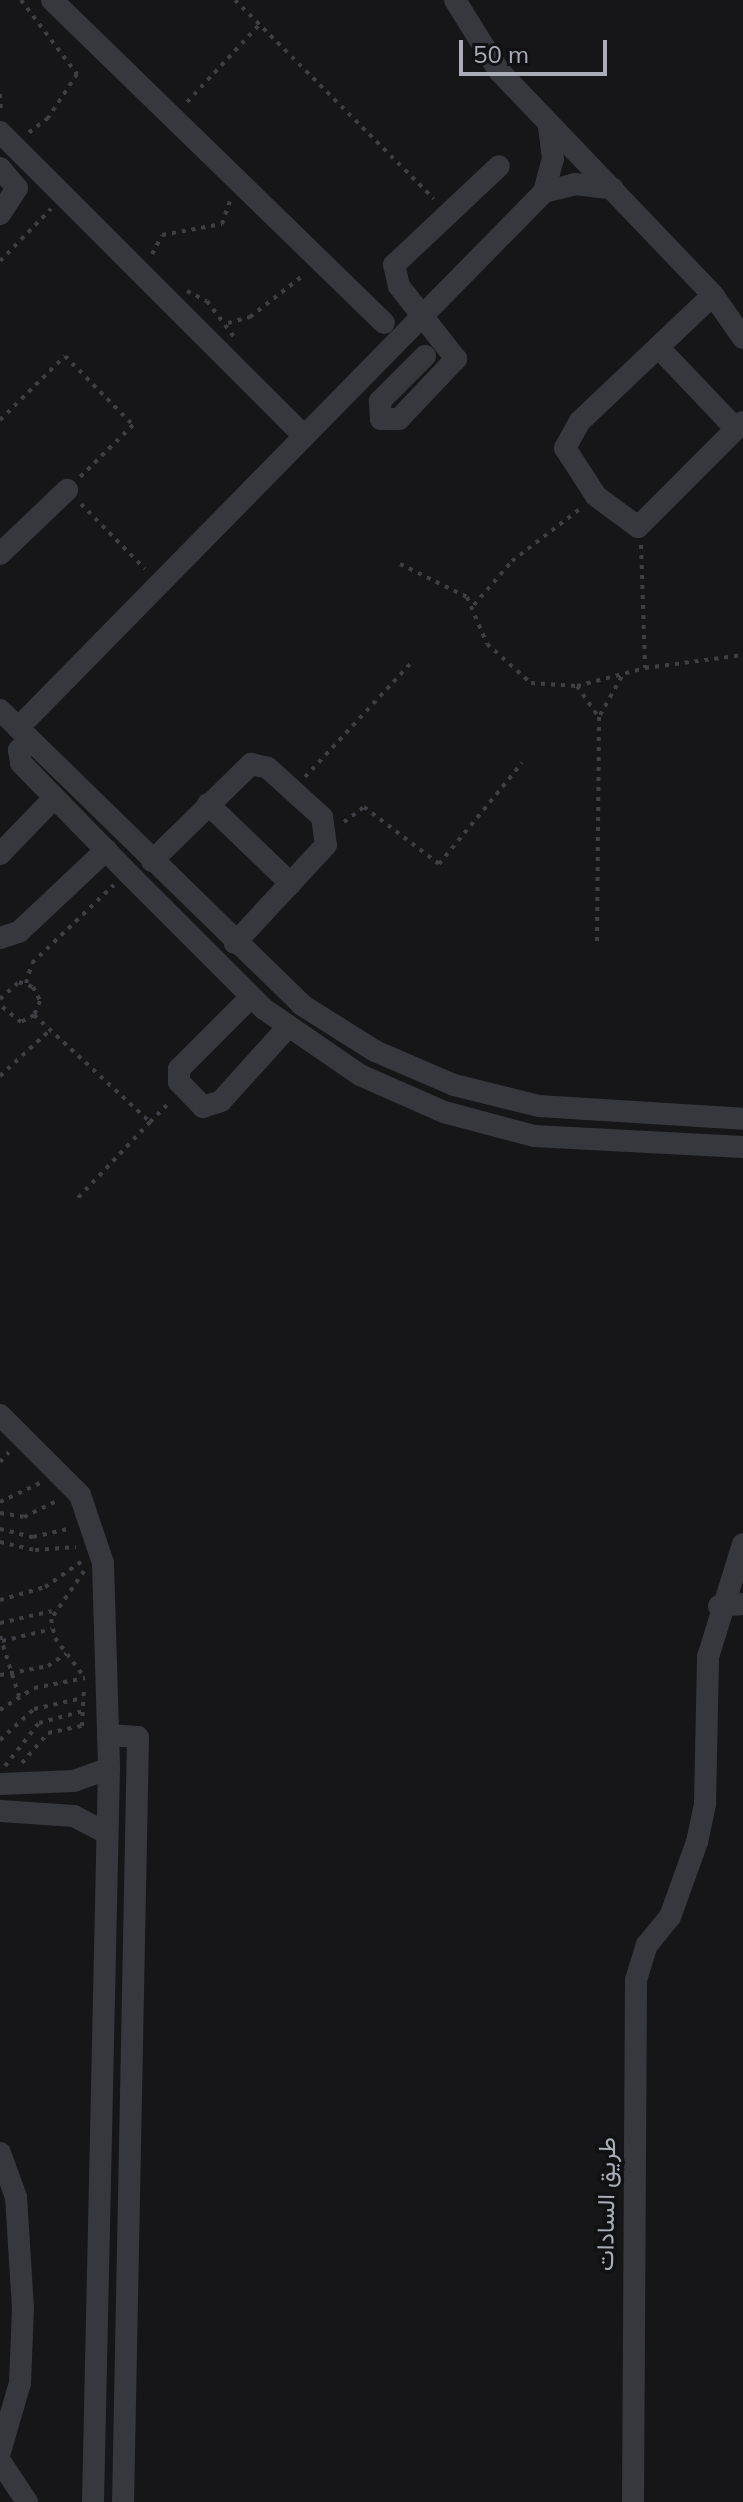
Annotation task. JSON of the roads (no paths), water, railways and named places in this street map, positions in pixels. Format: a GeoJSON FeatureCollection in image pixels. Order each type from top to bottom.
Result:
{"type":"FeatureCollection","features":[{"type":"Feature","properties":{"kind":"street"},"geometry":{"type":"LineString","coordinates":[[52,0],[384,323]]}},
{"type":"Feature","properties":{"kind":"street"},"geometry":{"type":"LineString","coordinates":[[455,0],[499,71],[713,295],[743,338]]}},
{"type":"Feature","properties":{"kind":"street"},"geometry":{"type":"LineString","coordinates":[[549,124],[553,159],[544,192],[303,435],[23,734],[19,759],[251,997],[287,1028],[405,1097],[488,1126],[593,1143],[743,1147]]}},
{"type":"Feature","properties":{"kind":"street"},"geometry":{"type":"LineString","coordinates":[[8,127],[64,196],[303,435]]}},
{"type":"Feature","properties":{"kind":"street"},"geometry":{"type":"LineString","coordinates":[[425,356],[380,401],[381,419],[399,419],[454,365],[451,343],[399,286],[394,265],[499,166]]}},
{"type":"Feature","properties":{"kind":"street"},"geometry":{"type":"LineString","coordinates":[[0,168],[17,188],[0,214]]}},
{"type":"Feature","properties":{"kind":"street"},"geometry":{"type":"LineString","coordinates":[[544,192],[575,184],[613,189]]}},
{"type":"Feature","properties":{"kind":"street"},"geometry":{"type":"LineString","coordinates":[[658,347],[740,426],[638,527],[596,496],[570,464],[565,440],[658,347],[713,295]]}},
{"type":"Feature","properties":{"kind":"street"},"geometry":{"type":"LineString","coordinates":[[0,554],[67,490]]}},
{"type":"Feature","properties":{"kind":"street"},"geometry":{"type":"LineString","coordinates":[[0,710],[235,943],[339,1031],[454,1085],[595,1113],[743,1119]]}},
{"type":"Feature","properties":{"kind":"street"},"geometry":{"type":"LineString","coordinates":[[152,861],[251,764],[268,768],[327,822],[328,839],[291,884],[235,943]]}},
{"type":"Feature","properties":{"kind":"street"},"geometry":{"type":"LineString","coordinates":[[0,854],[54,798]]}},
{"type":"Feature","properties":{"kind":"street"},"geometry":{"type":"LineString","coordinates":[[208,804],[291,884]]}},
{"type":"Feature","properties":{"kind":"street"},"geometry":{"type":"LineString","coordinates":[[0,938],[13,936],[106,850]]}},
{"type":"Feature","properties":{"kind":"street"},"geometry":{"type":"LineString","coordinates":[[251,997],[179,1069],[184,1087],[203,1107],[215,1106],[287,1028]]}},
{"type":"Feature","properties":{"kind":"street"},"geometry":{"type":"LineString","coordinates":[[0,1415],[72,1486],[95,1541],[109,1768],[93,2502]]}},
{"type":"Feature","properties":{"kind":"street"},"geometry":{"type":"LineString","coordinates":[[743,1544],[719,1606],[743,1604]]}},
{"type":"Feature","properties":{"kind":"street","name":"طريق السادات"},"geometry":{"type":"LineString","coordinates":[[633,2502],[636,1980],[647,1945],[670,1917],[705,1803],[708,1657],[719,1606]]}},
{"type":"Feature","properties":{"kind":"street"},"geometry":{"type":"LineString","coordinates":[[108,1735],[138,1737],[123,2502]]}},
{"type":"Feature","properties":{"kind":"street"},"geometry":{"type":"LineString","coordinates":[[4,1783],[51,1784],[109,1768]]}},
{"type":"Feature","properties":{"kind":"street"},"geometry":{"type":"LineString","coordinates":[[51,1784],[52,1812]]}},
{"type":"Feature","properties":{"kind":"street"},"geometry":{"type":"LineString","coordinates":[[0,1811],[52,1812],[106,1833]]}},
{"type":"Feature","properties":{"kind":"street"},"geometry":{"type":"LineString","coordinates":[[0,2153],[16,2197],[23,2308],[20,2383],[0,2452]]}},
{"type":"Feature","properties":{"kind":"street"},"geometry":{"type":"LineString","coordinates":[[0,2461],[27,2502]]}}]}
